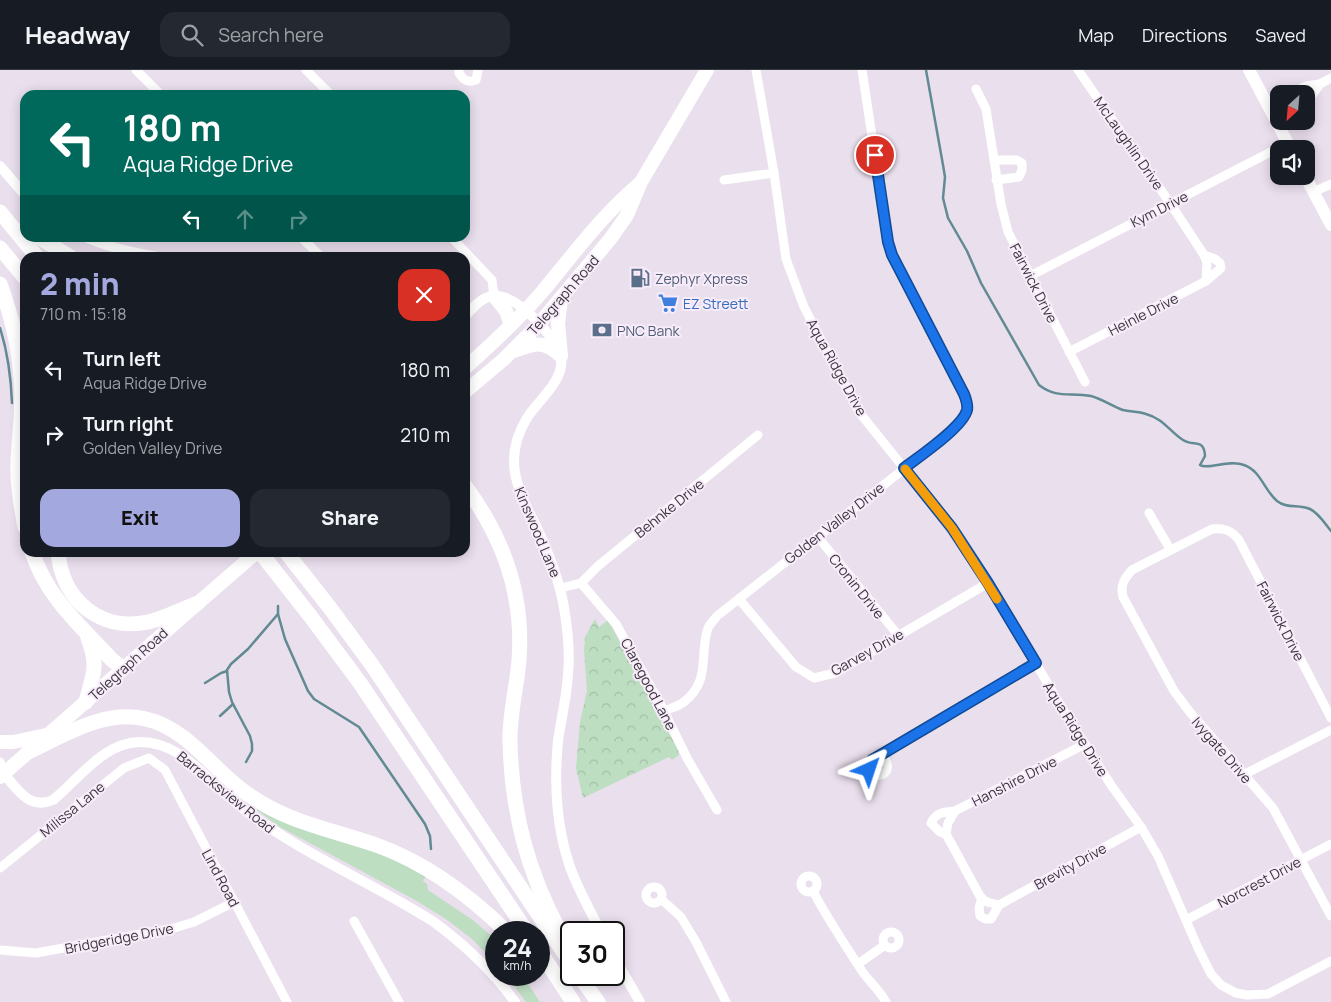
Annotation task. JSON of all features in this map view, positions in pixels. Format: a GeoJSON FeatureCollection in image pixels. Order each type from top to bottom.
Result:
{"type":"FeatureCollection","features":[{"type":"Feature","properties":{"kind":"highway"},"geometry":{"type":"LineString","coordinates":[[0,206],[20,222]]}},
{"type":"Feature","properties":{"kind":"highway"},"geometry":{"type":"LineString","coordinates":[[0,212],[20,236]]}},
{"type":"Feature","properties":{"kind":"highway"},"geometry":{"type":"LineString","coordinates":[[25,242],[33,252]]}},
{"type":"Feature","properties":{"kind":"highway"},"geometry":{"type":"LineString","coordinates":[[46,242],[62,252]]}},
{"type":"Feature","properties":{"kind":"highway"},"geometry":{"type":"LineString","coordinates":[[0,248],[20,272]]}},
{"type":"Feature","properties":{"kind":"highway"},"geometry":{"type":"LineString","coordinates":[[0,284],[17,340],[20,363]]}},
{"type":"Feature","properties":{"kind":"highway"},"geometry":{"type":"LineString","coordinates":[[20,422],[18,464],[20,495]]}},
{"type":"Feature","properties":{"kind":"highway"},"geometry":{"type":"LineString","coordinates":[[470,493],[499,540],[514,588],[520,634],[519,663],[510,740],[515,803],[524,847],[540,892],[560,931]]}},
{"type":"Feature","properties":{"kind":"highway"},"geometry":{"type":"LineString","coordinates":[[34,557],[53,596],[112,660],[123,668]]}},
{"type":"Feature","properties":{"kind":"highway"},"geometry":{"type":"LineString","coordinates":[[59,557],[60,571],[70,591],[83,606],[103,618],[121,624],[149,622],[198,603]]}},
{"type":"Feature","properties":{"kind":"highway"},"geometry":{"type":"LineString","coordinates":[[262,557],[311,617],[360,683],[520,921]]}},
{"type":"Feature","properties":{"kind":"highway"},"geometry":{"type":"LineString","coordinates":[[290,557],[372,665],[560,947]]}},
{"type":"Feature","properties":{"kind":"highway"},"geometry":{"type":"LineString","coordinates":[[86,632],[94,653],[95,663],[86,702]]}},
{"type":"Feature","properties":{"kind":"highway"},"geometry":{"type":"LineString","coordinates":[[28,752],[90,723],[106,718],[127,716],[157,722],[183,736],[229,780],[263,805],[309,825],[379,846],[418,864],[473,901],[495,921]]}},
{"type":"Feature","properties":{"kind":"highway"},"geometry":{"type":"LineString","coordinates":[[550,967],[573,1002]]}},
{"type":"Feature","properties":{"kind":"highway"},"geometry":{"type":"LineString","coordinates":[[550,974],[563,987]]}},
{"type":"Feature","properties":{"kind":"highway"},"geometry":{"type":"LineString","coordinates":[[588,986],[597,1001]]}},
{"type":"Feature","properties":{"kind":"main road","name":"Telegraph Road"},"geometry":{"type":"LineString","coordinates":[[470,388],[511,352],[539,324],[619,227],[627,215],[641,182],[707,70]]}},
{"type":"Feature","properties":{"kind":"main road"},"geometry":{"type":"LineString","coordinates":[[1249,70],[1270,100]]}},
{"type":"Feature","properties":{"kind":"main road","name":"Telegraph Road"},"geometry":{"type":"LineString","coordinates":[[470,363],[525,311],[605,217],[641,182]]}},
{"type":"Feature","properties":{"kind":"main road"},"geometry":{"type":"LineString","coordinates":[[1310,185],[1331,225]]}},
{"type":"Feature","properties":{"kind":"main road"},"geometry":{"type":"LineString","coordinates":[[494,296],[506,311],[511,325]]}},
{"type":"Feature","properties":{"kind":"main road"},"geometry":{"type":"LineString","coordinates":[[561,299],[558,324],[561,356]]}},
{"type":"Feature","properties":{"kind":"main road"},"geometry":{"type":"LineString","coordinates":[[511,352],[539,343],[553,349],[561,356]]}},
{"type":"Feature","properties":{"kind":"main road","name":"Telegraph Road"},"geometry":{"type":"LineString","coordinates":[[1,771],[28,752],[252,557]]}},
{"type":"Feature","properties":{"kind":"main road"},"geometry":{"type":"LineString","coordinates":[[0,742],[23,740],[49,734]]}},
{"type":"Feature","properties":{"kind":"street"},"geometry":{"type":"LineString","coordinates":[[136,70],[156,90]]}},
{"type":"Feature","properties":{"kind":"street"},"geometry":{"type":"LineString","coordinates":[[306,70],[326,90]]}},
{"type":"Feature","properties":{"kind":"street"},"geometry":{"type":"LineString","coordinates":[[460,70],[461,77],[471,82],[476,80],[478,70]]}},
{"type":"Feature","properties":{"kind":"street","name":"Aqua Ridge Drive"},"geometry":{"type":"LineString","coordinates":[[756,70],[774,173],[786,259],[804,307],[859,412],[952,528],[988,583],[1085,744],[1141,828],[1158,856],[1211,974],[1221,985],[1236,993],[1247,995],[1268,994],[1331,960]]}},
{"type":"Feature","properties":{"kind":"street","name":"Golden Valley Drive"},"geometry":{"type":"LineString","coordinates":[[664,711],[684,702],[693,693],[700,680],[703,668],[709,626],[717,616],[956,428],[965,417],[968,407],[964,394],[892,255],[888,242],[862,70]]}},
{"type":"Feature","properties":{"kind":"street","name":"McLaughlin Drive"},"geometry":{"type":"LineString","coordinates":[[1078,70],[1204,255],[1207,269],[1206,281]]}},
{"type":"Feature","properties":{"kind":"street"},"geometry":{"type":"LineString","coordinates":[[1313,85],[1320,84],[1331,78]]}},
{"type":"Feature","properties":{"kind":"street"},"geometry":{"type":"LineString","coordinates":[[1315,91],[1320,84]]}},
{"type":"Feature","properties":{"kind":"street","name":"Fairwick Drive"},"geometry":{"type":"LineString","coordinates":[[976,89],[986,109],[1000,204],[1008,232],[1085,382]]}},
{"type":"Feature","properties":{"kind":"street","name":"Kym Drive"},"geometry":{"type":"LineString","coordinates":[[1030,276],[1170,203],[1270,155]]}},
{"type":"Feature","properties":{"kind":"street"},"geometry":{"type":"LineString","coordinates":[[995,160],[1017,160],[1022,163],[1019,177],[996,180]]}},
{"type":"Feature","properties":{"kind":"street"},"geometry":{"type":"LineString","coordinates":[[0,166],[20,188]]}},
{"type":"Feature","properties":{"kind":"street"},"geometry":{"type":"LineString","coordinates":[[724,180],[774,173]]}},
{"type":"Feature","properties":{"kind":"street"},"geometry":{"type":"LineString","coordinates":[[1314,192],[1331,184]]}},
{"type":"Feature","properties":{"kind":"street"},"geometry":{"type":"LineString","coordinates":[[97,242],[133,252]]}},
{"type":"Feature","properties":{"kind":"street"},"geometry":{"type":"LineString","coordinates":[[306,242],[316,252]]}},
{"type":"Feature","properties":{"kind":"street"},"geometry":{"type":"LineString","coordinates":[[456,242],[465,252]]}},
{"type":"Feature","properties":{"kind":"street"},"geometry":{"type":"LineString","coordinates":[[1204,255],[1215,259],[1220,263],[1221,268],[1206,281]]}},
{"type":"Feature","properties":{"kind":"street"},"geometry":{"type":"LineString","coordinates":[[470,257],[492,280],[494,296]]}},
{"type":"Feature","properties":{"kind":"street","name":"Heinle Drive"},"geometry":{"type":"LineString","coordinates":[[1069,352],[1206,281]]}},
{"type":"Feature","properties":{"kind":"street"},"geometry":{"type":"LineString","coordinates":[[470,311],[482,299],[494,296],[510,299],[539,324],[555,343],[561,356]]}},
{"type":"Feature","properties":{"kind":"street","name":"Kinswood Lane"},"geometry":{"type":"LineString","coordinates":[[561,356],[561,368],[558,376],[522,426],[515,447],[514,471],[522,497],[538,529],[561,588],[566,615],[568,675],[558,742],[556,791],[559,826],[570,865],[596,921]]}},
{"type":"Feature","properties":{"kind":"street","name":"Behnke Drive"},"geometry":{"type":"LineString","coordinates":[[581,583],[613,554],[758,435]]}},
{"type":"Feature","properties":{"kind":"street"},"geometry":{"type":"LineString","coordinates":[[1150,513],[1170,549]]}},
{"type":"Feature","properties":{"kind":"street","name":"Fairwick Drive"},"geometry":{"type":"LineString","coordinates":[[1170,549],[1212,529],[1226,529],[1234,534],[1239,540],[1331,718]]}},
{"type":"Feature","properties":{"kind":"street","name":"Cronin Drive"},"geometry":{"type":"LineString","coordinates":[[817,536],[898,635]]}},
{"type":"Feature","properties":{"kind":"street","name":"Ivygate Drive"},"geometry":{"type":"LineString","coordinates":[[1170,549],[1132,570],[1123,582],[1123,597],[1174,691],[1189,712],[1273,808],[1331,916]]}},
{"type":"Feature","properties":{"kind":"street"},"geometry":{"type":"LineString","coordinates":[[561,588],[581,583]]}},
{"type":"Feature","properties":{"kind":"street","name":"Claregood Lane"},"geometry":{"type":"LineString","coordinates":[[581,583],[616,624],[664,711],[687,758],[717,810]]}},
{"type":"Feature","properties":{"kind":"street","name":"Garvey Drive"},"geometry":{"type":"LineString","coordinates":[[739,599],[796,667],[814,678],[835,673],[988,583]]}},
{"type":"Feature","properties":{"kind":"street"},"geometry":{"type":"LineString","coordinates":[[882,754],[1036,663]]}},
{"type":"Feature","properties":{"kind":"street"},"geometry":{"type":"LineString","coordinates":[[1243,775],[1331,730]]}},
{"type":"Feature","properties":{"kind":"street","name":"Barracksview Road"},"geometry":{"type":"LineString","coordinates":[[1,771],[30,800],[43,803],[53,800],[104,754],[119,746],[129,743],[147,742],[170,748],[190,762],[261,822],[302,848],[408,906],[446,930],[486,966],[516,1002]]}},
{"type":"Feature","properties":{"kind":"street","name":"Hanshire Drive"},"geometry":{"type":"LineString","coordinates":[[946,834],[948,823],[955,811],[1085,744]]}},
{"type":"Feature","properties":{"kind":"street","name":"Milissa Lane"},"geometry":{"type":"LineString","coordinates":[[0,868],[124,768],[149,758]]}},
{"type":"Feature","properties":{"kind":"street","name":"Lind Road"},"geometry":{"type":"LineString","coordinates":[[149,758],[165,770],[287,1002]]}},
{"type":"Feature","properties":{"kind":"street","name":"Brevity Drive"},"geometry":{"type":"LineString","coordinates":[[955,811],[940,812],[931,823],[940,832],[946,834],[982,898],[979,908],[980,916],[985,919],[991,919],[999,905],[1141,828]]}},
{"type":"Feature","properties":{"kind":"street","name":"Norcrest Drive"},"geometry":{"type":"LineString","coordinates":[[1186,920],[1331,844]]}},
{"type":"Feature","properties":{"kind":"street"},"geometry":{"type":"LineString","coordinates":[[813,891],[844,945],[886,1002]]}},
{"type":"Feature","properties":{"kind":"street"},"geometry":{"type":"LineString","coordinates":[[982,898],[999,905]]}},
{"type":"Feature","properties":{"kind":"street"},"geometry":{"type":"LineString","coordinates":[[660,899],[681,917],[696,942],[726,1002]]}},
{"type":"Feature","properties":{"kind":"street","name":"Bridgeridge Drive"},"geometry":{"type":"LineString","coordinates":[[0,950],[36,953],[174,928],[194,922],[234,902]]}},
{"type":"Feature","properties":{"kind":"street"},"geometry":{"type":"LineString","coordinates":[[354,921],[400,1002]]}},
{"type":"Feature","properties":{"kind":"street"},"geometry":{"type":"LineString","coordinates":[[858,964],[885,945]]}},
{"type":"Feature","properties":{"kind":"street"},"geometry":{"type":"LineString","coordinates":[[625,975],[640,1002]]}},
{"type":"Feature","properties":{"kind":"green space"},"geometry":{"type":"Polygon","coordinates":[[[595,619],[599,627],[608,620],[679,755],[672,760],[669,757],[583,798],[576,768],[580,722],[587,691],[585,637],[595,619]]]}},
{"type":"Feature","properties":{"kind":"green space"},"geometry":{"type":"Polygon","coordinates":[[[246,802],[395,860],[426,876],[423,881],[427,884],[428,890],[485,930],[485,953],[472,939],[446,919],[415,900],[280,827],[246,802]]]}},
{"type":"Feature","properties":{"kind":"green space"},"geometry":{"type":"Polygon","coordinates":[[[514,986],[529,986],[540,1002],[526,1002],[514,986]]]}},
{"type":"Feature","properties":{"kind":"waterway"},"geometry":{"type":"LineString","coordinates":[[926,70],[945,177],[943,198],[948,218],[967,251],[981,283],[1039,385],[1058,394],[1091,396],[1123,410],[1152,416],[1162,422],[1178,437],[1203,447],[1205,456],[1200,465],[1238,463],[1250,468],[1277,501],[1285,505],[1310,509],[1319,516],[1331,531]]}},
{"type":"Feature","properties":{"kind":"waterway"},"geometry":{"type":"LineString","coordinates":[[0,328],[9,365],[12,403]]}},
{"type":"Feature","properties":{"kind":"waterway"},"geometry":{"type":"LineString","coordinates":[[246,762],[252,751],[252,744],[250,736],[232,702],[227,670],[278,614],[278,606]]}},
{"type":"Feature","properties":{"kind":"waterway"},"geometry":{"type":"LineString","coordinates":[[278,614],[285,639],[308,691],[314,699],[359,727],[425,824],[430,836],[431,849]]}},
{"type":"Feature","properties":{"kind":"waterway"},"geometry":{"type":"LineString","coordinates":[[205,683],[227,671]]}},
{"type":"Feature","properties":{"kind":"waterway"},"geometry":{"type":"LineString","coordinates":[[220,716],[233,704]]}},
{"type":"Feature","properties":{"kind":"slow traffic"},"geometry":{"type":"LineString","coordinates":[[905,469],[952,528],[997,599]]}},
{"type":"Feature","properties":{"kind":"place","name":"Zephyr Xpress"},"geometry":{"type":"Point","coordinates":[640,278]}},
{"type":"Feature","properties":{"kind":"place","name":"EZ Streett"},"geometry":{"type":"Point","coordinates":[668,303]}},
{"type":"Feature","properties":{"kind":"place","name":"PNC Bank"},"geometry":{"type":"Point","coordinates":[602,330]}},
{"type":"Feature","properties":{"kind":"route"},"geometry":{"type":"LineString","coordinates":[[869,770],[869,764],[876,757],[1036,663],[988,583],[952,528],[904,468],[956,428],[965,417],[968,407],[964,394],[892,255],[888,242],[875,155]]}}]}
